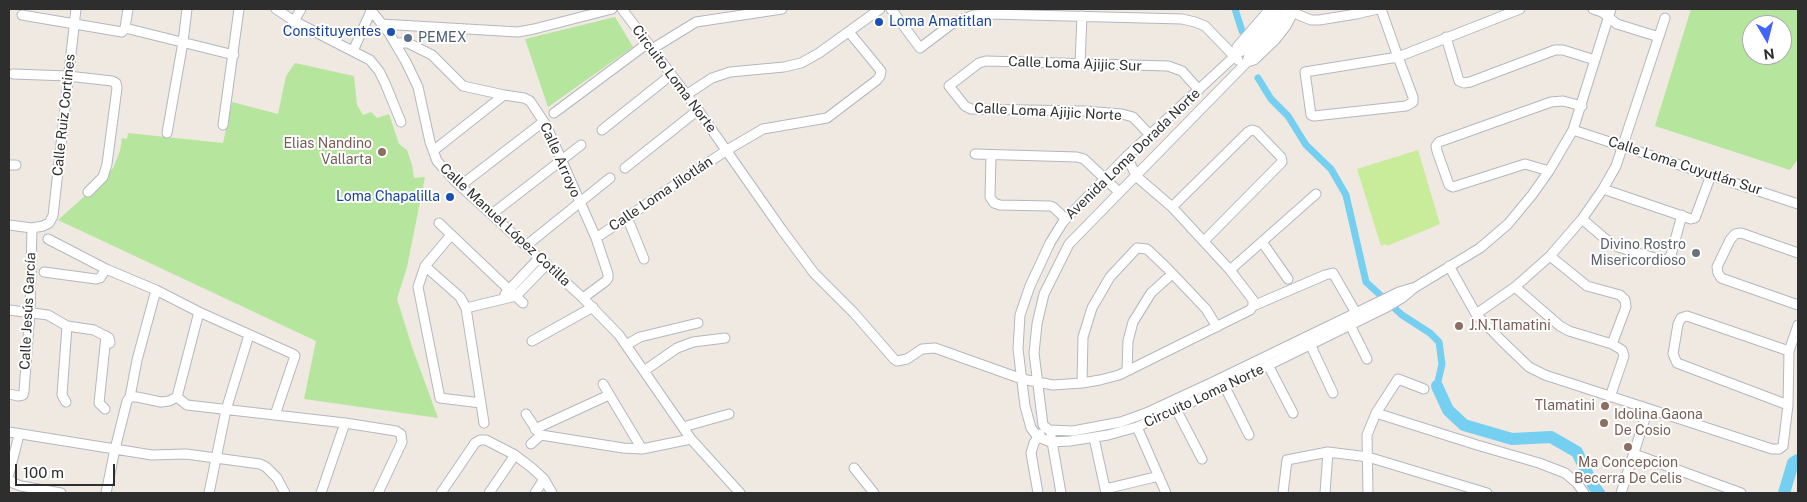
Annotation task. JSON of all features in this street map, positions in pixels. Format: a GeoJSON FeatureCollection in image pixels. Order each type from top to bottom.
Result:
{"type":"FeatureCollection","features":[{"type":"Feature","properties":{"kind":"street","name":"Calle Ruiz Cortines"},"geometry":{"type":"LineString","coordinates":[[32,228],[43,226],[52,220],[76,9]]}},
{"type":"Feature","properties":{"kind":"street"},"geometry":{"type":"LineString","coordinates":[[123,30],[128,9]]}},
{"type":"Feature","properties":{"kind":"street"},"geometry":{"type":"LineString","coordinates":[[167,133],[187,9]]}},
{"type":"Feature","properties":{"kind":"street"},"geometry":{"type":"LineString","coordinates":[[223,125],[239,9]]}},
{"type":"Feature","properties":{"kind":"street"},"geometry":{"type":"LineString","coordinates":[[276,9],[294,21],[370,60],[379,71],[401,122]]}},
{"type":"Feature","properties":{"kind":"street"},"geometry":{"type":"LineString","coordinates":[[294,21],[301,9]]}},
{"type":"Feature","properties":{"kind":"street"},"geometry":{"type":"LineString","coordinates":[[381,24],[518,32],[612,9]]}},
{"type":"Feature","properties":{"kind":"street","name":"Circuito Loma Norte"},"geometry":{"type":"LineString","coordinates":[[623,9],[727,150],[814,273],[854,313],[894,360],[901,361],[922,349],[935,348],[1022,380]]}},
{"type":"Feature","properties":{"kind":"street"},"geometry":{"type":"LineString","coordinates":[[554,113],[650,46],[696,22],[782,9]]}},
{"type":"Feature","properties":{"kind":"street"},"geometry":{"type":"LineString","coordinates":[[686,95],[712,78],[730,72],[784,67],[801,63],[819,53],[880,9]]}},
{"type":"Feature","properties":{"kind":"street"},"geometry":{"type":"LineString","coordinates":[[891,9],[920,48],[953,23],[974,16],[990,14],[1060,12],[1082,16],[1182,19],[1205,26],[1245,64]]}},
{"type":"Feature","properties":{"kind":"street","name":"Avenida Loma Dorada Norte"},"geometry":{"type":"LineString","coordinates":[[1236,54],[1237,47],[1270,9]]}},
{"type":"Feature","properties":{"kind":"street","name":"Avenida Loma Dorada Norte"},"geometry":{"type":"LineString","coordinates":[[1022,380],[1018,349],[1020,314],[1030,286],[1050,243],[1066,219],[1127,156],[1151,136],[1236,54],[1242,51],[1269,23],[1278,9]]}},
{"type":"Feature","properties":{"kind":"street"},"geometry":{"type":"LineString","coordinates":[[1292,10],[1311,20],[1319,20],[1380,9],[1398,57],[1413,97],[1413,102],[1406,106],[1314,116],[1311,115],[1305,72],[1398,57],[1520,9]]}},
{"type":"Feature","properties":{"kind":"street"},"geometry":{"type":"LineString","coordinates":[[1593,9],[1610,13],[1617,24],[1658,37]]}},
{"type":"Feature","properties":{"kind":"street"},"geometry":{"type":"LineString","coordinates":[[353,51],[370,10]]}},
{"type":"Feature","properties":{"kind":"street","name":"Calle Manuel López Cotilla"},"geometry":{"type":"LineString","coordinates":[[370,10],[395,44],[418,87],[430,142],[437,161],[460,186],[593,307],[619,335],[692,439],[740,493]]}},
{"type":"Feature","properties":{"kind":"street","name":"Avenida Loma Dorada Norte"},"geometry":{"type":"LineString","coordinates":[[1037,382],[1034,354],[1036,324],[1044,294],[1070,244],[1245,64],[1249,55],[1275,29],[1285,15],[1292,10]]}},
{"type":"Feature","properties":{"kind":"street"},"geometry":{"type":"LineString","coordinates":[[29,13],[74,23],[123,30],[234,54]]}},
{"type":"Feature","properties":{"kind":"street","name":"Circuito Loma Norte"},"geometry":{"type":"LineString","coordinates":[[1038,437],[1052,442],[1094,438],[1137,427],[1385,304],[1480,248],[1508,224],[1549,171],[1573,130],[1610,13]]}},
{"type":"Feature","properties":{"kind":"street"},"geometry":{"type":"LineString","coordinates":[[1080,64],[1082,16]]}},
{"type":"Feature","properties":{"kind":"street"},"geometry":{"type":"LineString","coordinates":[[1476,314],[1515,287],[1550,256],[1582,219],[1603,189],[1616,166],[1624,146],[1665,18]]}},
{"type":"Feature","properties":{"kind":"street","name":"Calle Loma Jilotlán"},"geometry":{"type":"LineString","coordinates":[[596,238],[727,150],[763,129],[827,118],[880,76],[881,71],[849,32]]}},
{"type":"Feature","properties":{"kind":"street"},"geometry":{"type":"LineString","coordinates":[[1446,37],[1459,81],[1464,83],[1555,50],[1563,50],[1595,60]]}},
{"type":"Feature","properties":{"kind":"street","name":"Calle Arroyo"},"geometry":{"type":"LineString","coordinates":[[395,44],[408,43],[432,55],[462,86],[504,96],[524,98],[530,101],[544,122],[596,238],[608,278],[583,298]]}},
{"type":"Feature","properties":{"kind":"street","name":"Calle Loma Ajijic Sur"},"geometry":{"type":"LineString","coordinates":[[967,108],[949,86],[979,63],[986,62],[1168,66],[1182,72],[1199,90]]}},
{"type":"Feature","properties":{"kind":"street"},"geometry":{"type":"LineString","coordinates":[[13,74],[68,76],[116,83],[117,88],[107,164],[103,177],[88,192]]}},
{"type":"Feature","properties":{"kind":"street"},"geometry":{"type":"LineString","coordinates":[[602,130],[671,75]]}},
{"type":"Feature","properties":{"kind":"street"},"geometry":{"type":"LineString","coordinates":[[433,151],[504,96]]}},
{"type":"Feature","properties":{"kind":"street"},"geometry":{"type":"LineString","coordinates":[[1549,171],[1525,164],[1453,187],[1449,185],[1436,146],[1439,142],[1551,102],[1563,101],[1582,106]]}},
{"type":"Feature","properties":{"kind":"street","name":"Calle Loma Ajijic Norte"},"geometry":{"type":"LineString","coordinates":[[967,108],[1084,111],[1122,114],[1133,117],[1151,136]]}},
{"type":"Feature","properties":{"kind":"street"},"geometry":{"type":"LineString","coordinates":[[625,168],[698,110]]}},
{"type":"Feature","properties":{"kind":"street"},"geometry":{"type":"LineString","coordinates":[[460,186],[544,122]]}},
{"type":"Feature","properties":{"kind":"street","name":"Calle Loma Cuyutlán Sur"},"geometry":{"type":"LineString","coordinates":[[1573,130],[1798,203]]}},
{"type":"Feature","properties":{"kind":"street"},"geometry":{"type":"LineString","coordinates":[[1172,207],[1248,132],[1256,131],[1282,162],[1204,241]]}},
{"type":"Feature","properties":{"kind":"street"},"geometry":{"type":"LineString","coordinates":[[492,214],[581,146]]}},
{"type":"Feature","properties":{"kind":"street"},"geometry":{"type":"LineString","coordinates":[[975,154],[1077,157],[1084,159],[1119,192]]}},
{"type":"Feature","properties":{"kind":"street"},"geometry":{"type":"LineString","coordinates":[[991,155],[990,197],[994,203],[1000,205],[1050,206],[1066,219]]}},
{"type":"Feature","properties":{"kind":"street"},"geometry":{"type":"LineString","coordinates":[[1127,156],[1136,176],[1172,207],[1204,241],[1253,300],[1253,306]]}},
{"type":"Feature","properties":{"kind":"street"},"geometry":{"type":"LineString","coordinates":[[1603,189],[1695,218],[1710,175]]}},
{"type":"Feature","properties":{"kind":"street"},"geometry":{"type":"LineString","coordinates":[[527,245],[610,178]]}},
{"type":"Feature","properties":{"kind":"street"},"geometry":{"type":"LineString","coordinates":[[1230,270],[1316,194]]}},
{"type":"Feature","properties":{"kind":"street"},"geometry":{"type":"LineString","coordinates":[[1582,219],[1618,247],[1662,260],[1668,259],[1671,255],[1682,215]]}},
{"type":"Feature","properties":{"kind":"street"},"geometry":{"type":"LineString","coordinates":[[627,217],[644,259]]}},
{"type":"Feature","properties":{"kind":"street"},"geometry":{"type":"LineString","coordinates":[[439,223],[523,303]]}},
{"type":"Feature","properties":{"kind":"street"},"geometry":{"type":"LineString","coordinates":[[9,225],[32,228]]}},
{"type":"Feature","properties":{"kind":"street","name":"Calle Jesús García"},"geometry":{"type":"LineString","coordinates":[[9,394],[23,395],[30,312],[32,228]]}},
{"type":"Feature","properties":{"kind":"street"},"geometry":{"type":"LineString","coordinates":[[1798,253],[1742,233],[1735,234],[1716,267],[1721,278],[1798,305]]}},
{"type":"Feature","properties":{"kind":"street"},"geometry":{"type":"LineString","coordinates":[[451,235],[425,266],[418,287],[439,396],[441,398],[482,403]]}},
{"type":"Feature","properties":{"kind":"street"},"geometry":{"type":"LineString","coordinates":[[48,238],[106,269],[156,290],[199,312],[293,354],[295,356],[274,414]]}},
{"type":"Feature","properties":{"kind":"street"},"geometry":{"type":"LineString","coordinates":[[1262,242],[1288,279]]}},
{"type":"Feature","properties":{"kind":"street"},"geometry":{"type":"LineString","coordinates":[[1082,383],[1083,337],[1092,308],[1110,277],[1137,248],[1147,249],[1206,309],[1217,327]]}},
{"type":"Feature","properties":{"kind":"street"},"geometry":{"type":"LineString","coordinates":[[1550,256],[1587,286],[1620,295],[1626,300],[1626,307],[1612,344]]}},
{"type":"Feature","properties":{"kind":"street"},"geometry":{"type":"LineString","coordinates":[[466,308],[500,300],[512,293],[543,260]]}},
{"type":"Feature","properties":{"kind":"street"},"geometry":{"type":"LineString","coordinates":[[425,266],[460,297],[466,308],[484,423]]}},
{"type":"Feature","properties":{"kind":"street"},"geometry":{"type":"LineString","coordinates":[[1449,266],[1476,314],[1529,367],[1544,375],[1772,449],[1779,449],[1783,446],[1788,405],[1789,351],[1798,325]]}},
{"type":"Feature","properties":{"kind":"street"},"geometry":{"type":"LineString","coordinates":[[44,272],[96,279],[100,278],[106,269]]}},
{"type":"Feature","properties":{"kind":"street"},"geometry":{"type":"LineString","coordinates":[[1038,437],[1033,433],[1028,419],[1022,380],[1052,385],[1082,383],[1100,380],[1127,371],[1250,310],[1253,306],[1325,274],[1333,273],[1358,317]]}},
{"type":"Feature","properties":{"kind":"street"},"geometry":{"type":"LineString","coordinates":[[1127,371],[1128,341],[1133,322],[1151,293],[1172,274]]}},
{"type":"Feature","properties":{"kind":"street"},"geometry":{"type":"LineString","coordinates":[[1515,287],[1560,326],[1569,331],[1612,344],[1624,352],[1610,397]]}},
{"type":"Feature","properties":{"kind":"street"},"geometry":{"type":"LineString","coordinates":[[106,493],[115,449],[127,401],[130,397],[137,360],[156,290]]}},
{"type":"Feature","properties":{"kind":"street"},"geometry":{"type":"LineString","coordinates":[[532,341],[593,307]]}},
{"type":"Feature","properties":{"kind":"street"},"geometry":{"type":"LineString","coordinates":[[9,310],[48,315],[67,326],[94,330],[108,339],[100,403],[105,409]]}},
{"type":"Feature","properties":{"kind":"street"},"geometry":{"type":"LineString","coordinates":[[130,397],[169,402],[177,397],[199,312]]}},
{"type":"Feature","properties":{"kind":"street"},"geometry":{"type":"LineString","coordinates":[[1788,405],[1677,363],[1673,354],[1678,324],[1681,318],[1687,316],[1789,351]]}},
{"type":"Feature","properties":{"kind":"street","name":"Circuito Loma Norte"},"geometry":{"type":"LineString","coordinates":[[1048,428],[1073,431],[1121,422],[1219,386],[1268,365],[1350,325],[1358,317]]}},
{"type":"Feature","properties":{"kind":"street"},"geometry":{"type":"LineString","coordinates":[[626,345],[640,337],[698,323]]}},
{"type":"Feature","properties":{"kind":"street"},"geometry":{"type":"LineString","coordinates":[[1350,325],[1367,359]]}},
{"type":"Feature","properties":{"kind":"street"},"geometry":{"type":"LineString","coordinates":[[66,402],[62,395],[67,326]]}},
{"type":"Feature","properties":{"kind":"street"},"geometry":{"type":"LineString","coordinates":[[209,493],[226,410],[249,335]]}},
{"type":"Feature","properties":{"kind":"street"},"geometry":{"type":"LineString","coordinates":[[644,371],[677,348],[693,342],[725,338]]}},
{"type":"Feature","properties":{"kind":"street"},"geometry":{"type":"LineString","coordinates":[[1310,344],[1333,393]]}},
{"type":"Feature","properties":{"kind":"street"},"geometry":{"type":"LineString","coordinates":[[1268,365],[1293,413]]}},
{"type":"Feature","properties":{"kind":"street"},"geometry":{"type":"LineString","coordinates":[[1368,493],[1367,435],[1376,413],[1398,379],[1424,389]]}},
{"type":"Feature","properties":{"kind":"street"},"geometry":{"type":"LineString","coordinates":[[1037,382],[1041,413],[1052,442],[1062,493]]}},
{"type":"Feature","properties":{"kind":"street"},"geometry":{"type":"LineString","coordinates":[[603,384],[642,449]]}},
{"type":"Feature","properties":{"kind":"street"},"geometry":{"type":"LineString","coordinates":[[1219,386],[1249,435]]}},
{"type":"Feature","properties":{"kind":"street"},"geometry":{"type":"LineString","coordinates":[[532,444],[538,432],[609,395]]}},
{"type":"Feature","properties":{"kind":"street"},"geometry":{"type":"LineString","coordinates":[[177,397],[187,405],[274,414],[396,431],[401,434],[402,442],[378,493]]}},
{"type":"Feature","properties":{"kind":"street"},"geometry":{"type":"LineString","coordinates":[[1176,409],[1202,459]]}},
{"type":"Feature","properties":{"kind":"street"},"geometry":{"type":"LineString","coordinates":[[1621,493],[1648,409]]}},
{"type":"Feature","properties":{"kind":"street"},"geometry":{"type":"LineString","coordinates":[[1376,413],[1477,446],[1539,463],[1565,473],[1576,482],[1584,493]]}},
{"type":"Feature","properties":{"kind":"street"},"geometry":{"type":"LineString","coordinates":[[526,414],[538,432],[623,448],[642,449],[692,439]]}},
{"type":"Feature","properties":{"kind":"street"},"geometry":{"type":"LineString","coordinates":[[683,427],[729,414]]}},
{"type":"Feature","properties":{"kind":"street"},"geometry":{"type":"LineString","coordinates":[[321,493],[345,423]]}},
{"type":"Feature","properties":{"kind":"street"},"geometry":{"type":"LineString","coordinates":[[1137,427],[1166,493]]}},
{"type":"Feature","properties":{"kind":"street"},"geometry":{"type":"LineString","coordinates":[[1038,493],[1031,453],[1038,437],[1048,428]]}},
{"type":"Feature","properties":{"kind":"street"},"geometry":{"type":"LineString","coordinates":[[9,432],[152,455],[186,454],[260,464],[277,478],[285,493]]}},
{"type":"Feature","properties":{"kind":"street"},"geometry":{"type":"LineString","coordinates":[[9,474],[19,434]]}},
{"type":"Feature","properties":{"kind":"street"},"geometry":{"type":"LineString","coordinates":[[1094,438],[1105,491],[1158,476]]}},
{"type":"Feature","properties":{"kind":"street"},"geometry":{"type":"LineString","coordinates":[[441,493],[475,443],[480,440],[486,440],[515,455],[544,479],[552,493]]}},
{"type":"Feature","properties":{"kind":"street"},"geometry":{"type":"LineString","coordinates":[[1325,493],[1328,452]]}},
{"type":"Feature","properties":{"kind":"street"},"geometry":{"type":"LineString","coordinates":[[1283,493],[1287,460],[1328,452],[1368,457],[1487,493]]}},
{"type":"Feature","properties":{"kind":"street"},"geometry":{"type":"LineString","coordinates":[[1634,454],[1741,493]]}},
{"type":"Feature","properties":{"kind":"street"},"geometry":{"type":"LineString","coordinates":[[489,493],[515,455]]}},
{"type":"Feature","properties":{"kind":"street"},"geometry":{"type":"LineString","coordinates":[[854,468],[874,493]]}},
{"type":"Feature","properties":{"kind":"street"},"geometry":{"type":"LineString","coordinates":[[9,479],[21,486],[61,493]]}},
{"type":"Feature","properties":{"kind":"street"},"geometry":{"type":"LineString","coordinates":[[535,493],[544,479]]}},
{"type":"Feature","properties":{"kind":"green space"},"geometry":{"type":"Polygon","coordinates":[[[1691,9],[1798,9],[1798,159],[1790,170],[1655,126],[1691,9]]]}},
{"type":"Feature","properties":{"kind":"green space"},"geometry":{"type":"Polygon","coordinates":[[[615,17],[633,47],[548,107],[525,39],[615,17]]]}},
{"type":"Feature","properties":{"kind":"green space"},"geometry":{"type":"Polygon","coordinates":[[[295,63],[354,76],[357,105],[363,115],[371,112],[377,118],[389,114],[399,144],[407,150],[414,178],[425,177],[407,267],[397,299],[438,418],[304,399],[316,341],[58,220],[113,168],[120,151],[122,138],[127,139],[128,133],[223,143],[232,102],[278,114],[286,76],[295,63]]]}},
{"type":"Feature","properties":{"kind":"green space"},"geometry":{"type":"Polygon","coordinates":[[[1418,150],[1440,224],[1387,246],[1386,244],[1381,246],[1357,169],[1418,150]]]}},
{"type":"Feature","properties":{"kind":"waterway"},"geometry":{"type":"LineString","coordinates":[[1235,9],[1242,31]]}},
{"type":"Feature","properties":{"kind":"waterway"},"geometry":{"type":"LineString","coordinates":[[1258,78],[1271,99],[1288,116],[1306,145],[1331,169],[1346,195],[1366,282],[1402,315],[1430,333],[1439,342],[1442,364],[1437,386]]}},
{"type":"Feature","properties":{"kind":"waterway"},"geometry":{"type":"LineString","coordinates":[[1437,386],[1448,410],[1464,425],[1512,439],[1551,437],[1577,452],[1593,485],[1599,493]]}},
{"type":"Feature","properties":{"kind":"waterway"},"geometry":{"type":"LineString","coordinates":[[1784,493],[1793,463],[1798,460]]}},
{"type":"Feature","properties":{"kind":"place","name":"Loma Amatitlan"},"geometry":{"type":"Point","coordinates":[879,22]}},
{"type":"Feature","properties":{"kind":"place","name":"Constituyentes"},"geometry":{"type":"Point","coordinates":[391,32]}},
{"type":"Feature","properties":{"kind":"place","name":"PEMEX"},"geometry":{"type":"Point","coordinates":[408,38]}},
{"type":"Feature","properties":{"kind":"place","name":"Elias Nandino Vallarta"},"geometry":{"type":"Point","coordinates":[382,152]}},
{"type":"Feature","properties":{"kind":"place","name":"Loma Chapalilla"},"geometry":{"type":"Point","coordinates":[450,197]}},
{"type":"Feature","properties":{"kind":"place","name":"Divino Rostro Misericordioso"},"geometry":{"type":"Point","coordinates":[1696,253]}},
{"type":"Feature","properties":{"kind":"place","name":"J.N.Tlamatini"},"geometry":{"type":"Point","coordinates":[1459,326]}},
{"type":"Feature","properties":{"kind":"place","name":"Tlamatini"},"geometry":{"type":"Point","coordinates":[1605,406]}},
{"type":"Feature","properties":{"kind":"place","name":"Idolina Gaona De Cosio"},"geometry":{"type":"Point","coordinates":[1604,423]}},
{"type":"Feature","properties":{"kind":"place","name":"Ma Concepcion Becerra De Celis"},"geometry":{"type":"Point","coordinates":[1628,447]}}]}
